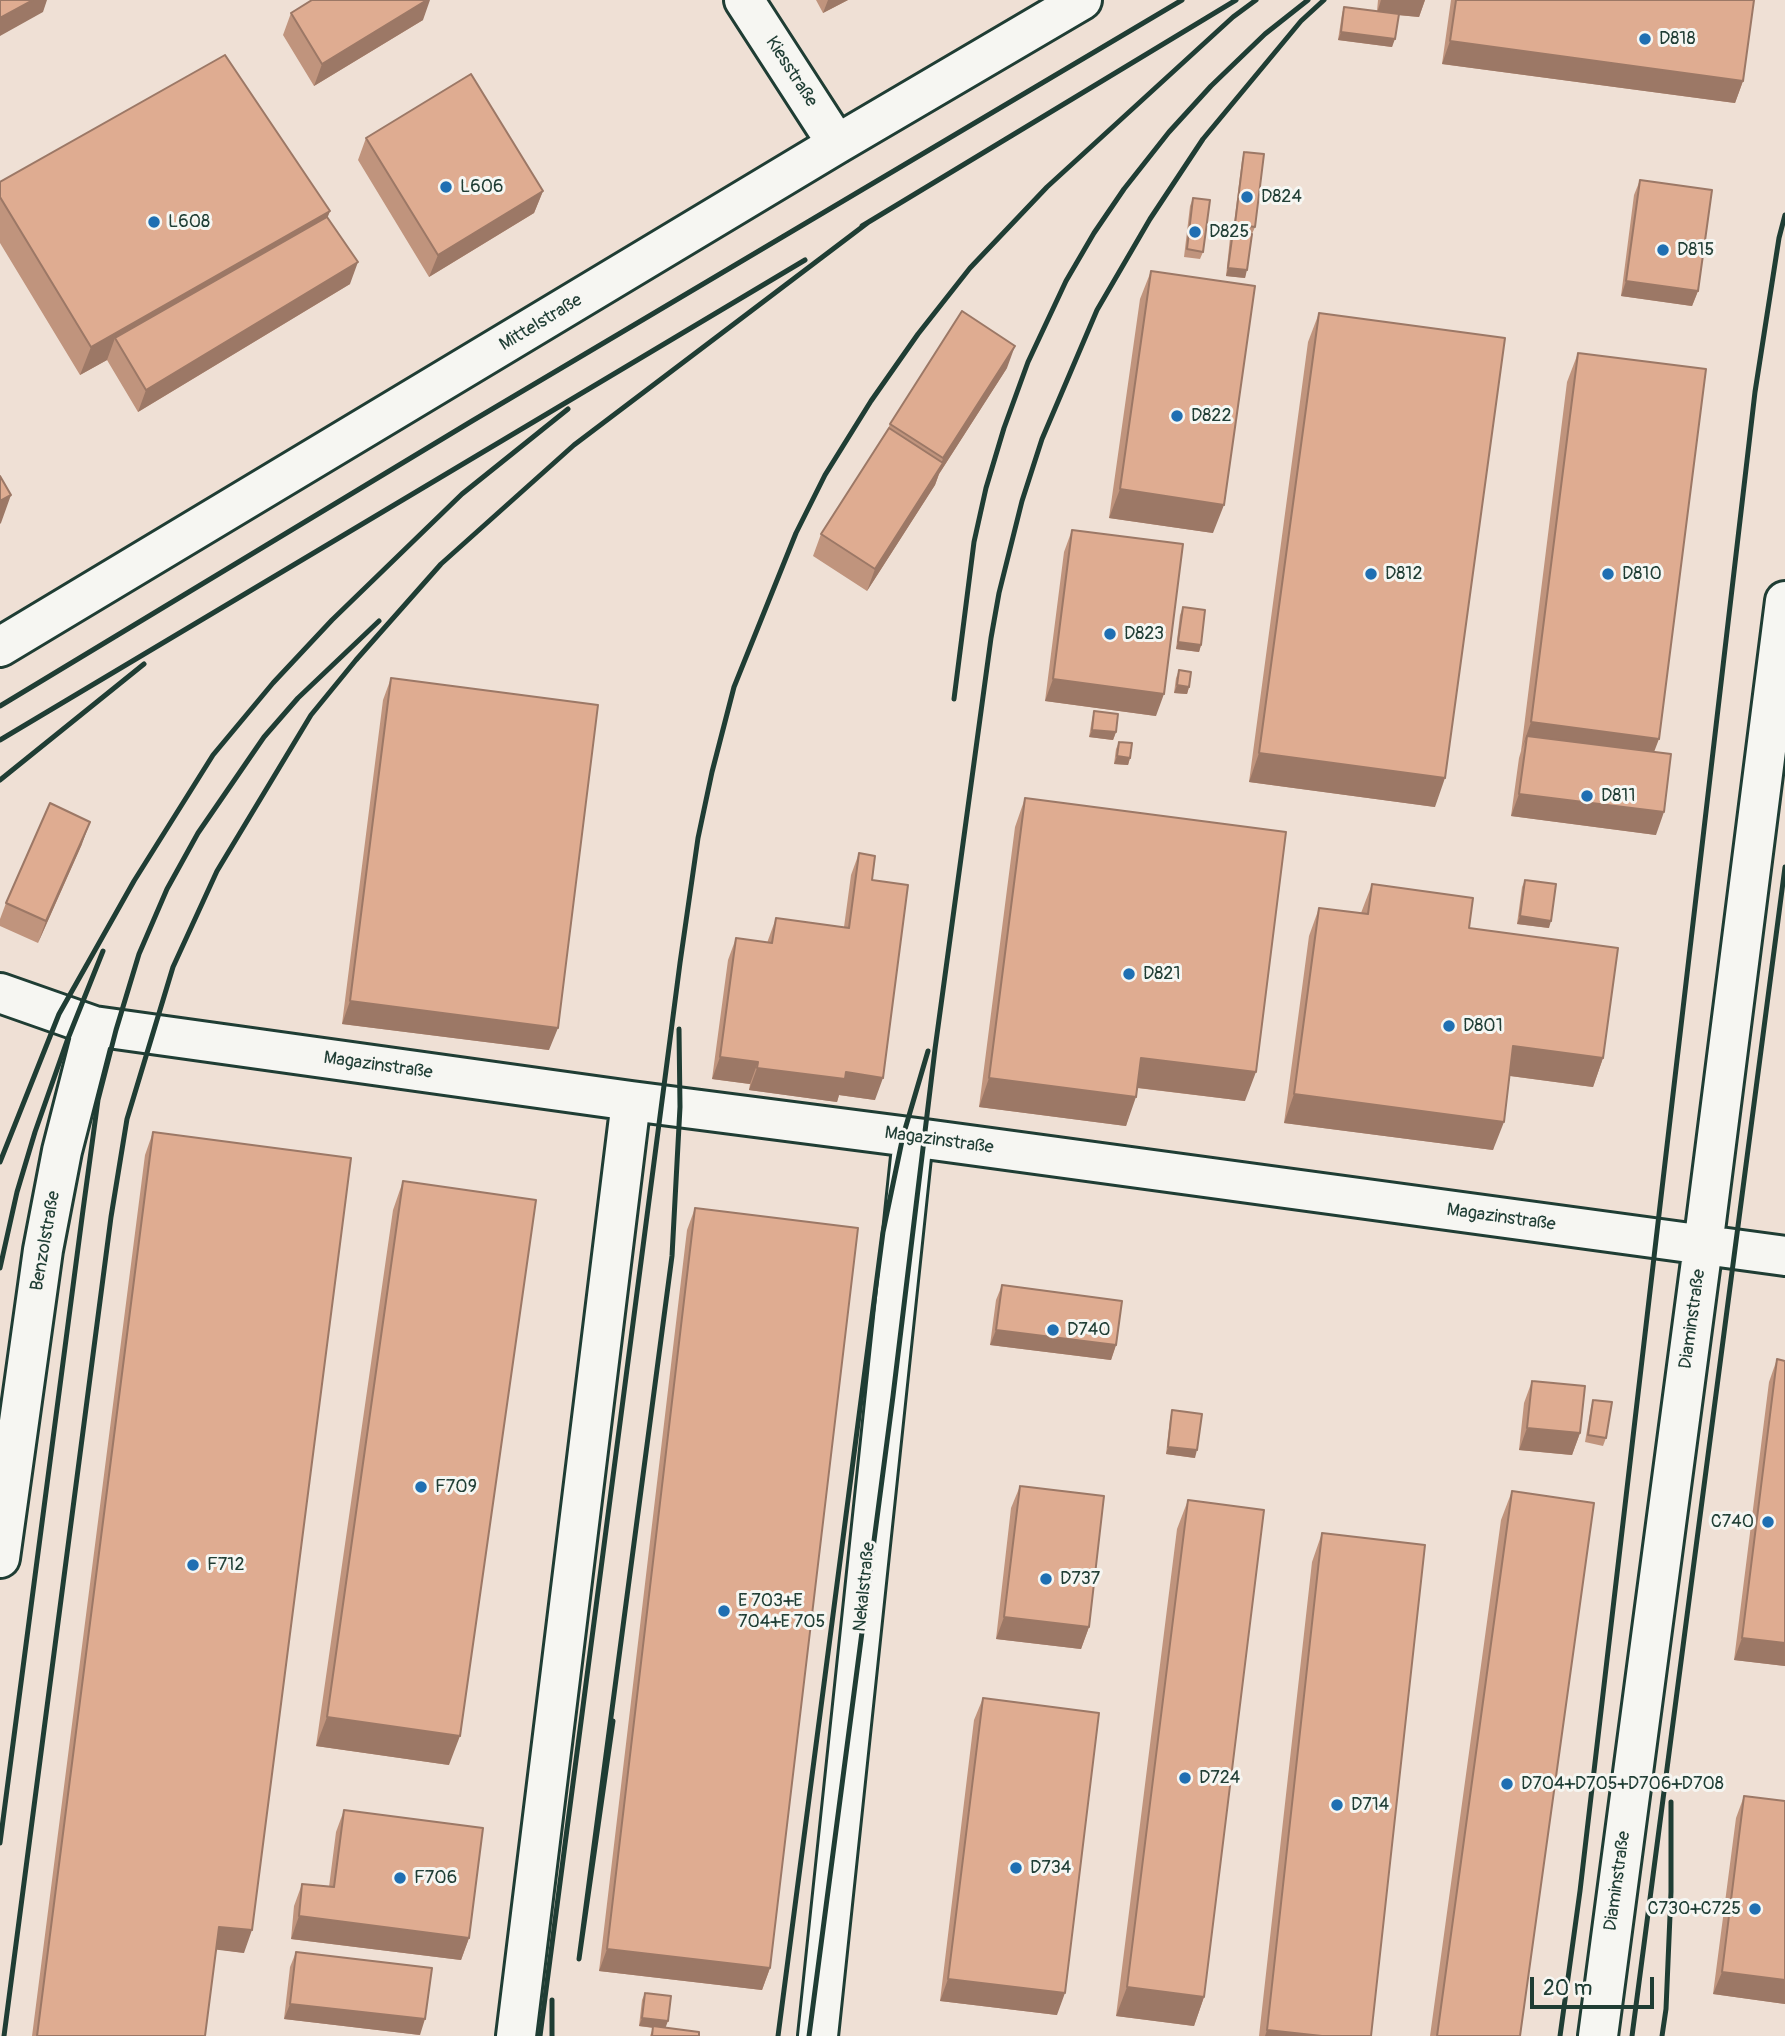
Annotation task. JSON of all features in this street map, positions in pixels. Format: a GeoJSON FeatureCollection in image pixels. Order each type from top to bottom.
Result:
{"type":"FeatureCollection","features":[{"type":"Feature","properties":{"kind":"street","name":"Kiesstraße"},"geometry":{"type":"LineString","coordinates":[[744,0],[837,144]]}},
{"type":"Feature","properties":{"kind":"street","name":"Mittelstraße"},"geometry":{"type":"LineString","coordinates":[[0,647],[837,144],[1082,0]]}},
{"type":"Feature","properties":{"kind":"street","name":"Diaminstraße"},"geometry":{"type":"LineString","coordinates":[[1598,2036],[1785,601]]}},
{"type":"Feature","properties":{"kind":"street"},"geometry":{"type":"LineString","coordinates":[[0,993],[94,1026]]}},
{"type":"Feature","properties":{"kind":"street","name":"Magazinstraße"},"geometry":{"type":"LineString","coordinates":[[94,1026],[1785,1256]]}},
{"type":"Feature","properties":{"kind":"street","name":"Benzolstraße"},"geometry":{"type":"LineString","coordinates":[[0,1558],[43,1250],[62,1151],[94,1026]]}},
{"type":"Feature","properties":{"kind":"street"},"geometry":{"type":"LineString","coordinates":[[516,2036],[631,1101]]}},
{"type":"Feature","properties":{"kind":"street","name":"Nekalstraße"},"geometry":{"type":"LineString","coordinates":[[818,2036],[913,1138]]}},
{"type":"Feature","properties":{"kind":"shaded area"},"geometry":{"type":"Polygon","coordinates":[[[0,0],[1785,0],[1785,2036],[0,2036],[0,0]]]}},
{"type":"Feature","properties":{"kind":"building"},"geometry":{"type":"Polygon","coordinates":[[[0,0],[33,0],[0,18],[0,0]]]}},
{"type":"Feature","properties":{"kind":"building"},"geometry":{"type":"Polygon","coordinates":[[[312,0],[427,0],[322,64],[291,13],[312,0]]]}},
{"type":"Feature","properties":{"kind":"building","name":"D818"},"geometry":{"type":"Polygon","coordinates":[[[1456,0],[1754,0],[1743,81],[1450,41],[1456,0]]]}},
{"type":"Feature","properties":{"kind":"building"},"geometry":{"type":"Polygon","coordinates":[[[1344,7],[1399,14],[1395,39],[1341,32],[1344,7]]]}},
{"type":"Feature","properties":{"kind":"building","name":"L608"},"geometry":{"type":"Polygon","coordinates":[[[225,55],[330,211],[91,347],[0,197],[0,182],[225,55]]]}},
{"type":"Feature","properties":{"kind":"building","name":"L606"},"geometry":{"type":"Polygon","coordinates":[[[471,74],[543,191],[438,255],[366,138],[471,74]]]}},
{"type":"Feature","properties":{"kind":"building","name":"D824"},"geometry":{"type":"Polygon","coordinates":[[[1244,152],[1264,154],[1255,227],[1235,224],[1244,152]]]}},
{"type":"Feature","properties":{"kind":"building","name":"D815"},"geometry":{"type":"Polygon","coordinates":[[[1640,180],[1712,190],[1698,291],[1626,281],[1640,180]]]}},
{"type":"Feature","properties":{"kind":"building","name":"D825"},"geometry":{"type":"Polygon","coordinates":[[[1193,198],[1210,200],[1203,252],[1187,249],[1193,198]]]}},
{"type":"Feature","properties":{"kind":"building"},"geometry":{"type":"Polygon","coordinates":[[[327,217],[358,262],[146,390],[115,338],[327,217]]]}},
{"type":"Feature","properties":{"kind":"building"},"geometry":{"type":"Polygon","coordinates":[[[1233,231],[1252,234],[1247,270],[1228,268],[1233,231]]]}},
{"type":"Feature","properties":{"kind":"building","name":"D822"},"geometry":{"type":"Polygon","coordinates":[[[1151,271],[1255,286],[1224,505],[1120,489],[1151,271]]]}},
{"type":"Feature","properties":{"kind":"building"},"geometry":{"type":"Polygon","coordinates":[[[962,311],[1015,346],[943,458],[890,424],[962,311]]]}},
{"type":"Feature","properties":{"kind":"building","name":"D812"},"geometry":{"type":"Polygon","coordinates":[[[1319,313],[1505,338],[1445,778],[1259,753],[1319,313]]]}},
{"type":"Feature","properties":{"kind":"building","name":"D810"},"geometry":{"type":"Polygon","coordinates":[[[1578,353],[1706,369],[1659,739],[1531,722],[1578,353]]]}},
{"type":"Feature","properties":{"kind":"building"},"geometry":{"type":"Polygon","coordinates":[[[889,428],[943,463],[875,569],[821,534],[889,428]]]}},
{"type":"Feature","properties":{"kind":"building"},"geometry":{"type":"Polygon","coordinates":[[[0,476],[11,495],[0,501],[0,476]]]}},
{"type":"Feature","properties":{"kind":"building","name":"D823"},"geometry":{"type":"Polygon","coordinates":[[[1072,530],[1183,544],[1164,694],[1053,679],[1072,530]]]}},
{"type":"Feature","properties":{"kind":"building"},"geometry":{"type":"Polygon","coordinates":[[[1183,607],[1205,610],[1201,645],[1178,642],[1183,607]]]}},
{"type":"Feature","properties":{"kind":"building"},"geometry":{"type":"Polygon","coordinates":[[[1179,670],[1191,672],[1189,687],[1177,685],[1179,670]]]}},
{"type":"Feature","properties":{"kind":"building"},"geometry":{"type":"Polygon","coordinates":[[[391,678],[598,705],[558,1028],[350,1001],[391,678]]]}},
{"type":"Feature","properties":{"kind":"building"},"geometry":{"type":"Polygon","coordinates":[[[1094,711],[1118,714],[1116,732],[1092,730],[1094,711]]]}},
{"type":"Feature","properties":{"kind":"building"},"geometry":{"type":"Polygon","coordinates":[[[1527,736],[1671,754],[1664,812],[1519,794],[1527,736]]]}},
{"type":"Feature","properties":{"kind":"building"},"geometry":{"type":"Polygon","coordinates":[[[1119,742],[1132,743],[1130,758],[1117,756],[1119,742]]]}},
{"type":"Feature","properties":{"kind":"building","name":"D821"},"geometry":{"type":"Polygon","coordinates":[[[1025,798],[1286,832],[1256,1072],[1141,1058],[1136,1097],[989,1078],[1025,798]]]}},
{"type":"Feature","properties":{"kind":"building"},"geometry":{"type":"Polygon","coordinates":[[[50,803],[90,822],[46,921],[6,903],[50,803]]]}},
{"type":"Feature","properties":{"kind":"building"},"geometry":{"type":"Polygon","coordinates":[[[859,853],[875,856],[872,880],[908,885],[883,1078],[846,1072],[845,1079],[757,1068],[758,1062],[720,1057],[736,938],[772,943],[776,918],[849,928],[859,853]]]}},
{"type":"Feature","properties":{"kind":"building"},"geometry":{"type":"Polygon","coordinates":[[[1525,880],[1556,884],[1551,921],[1520,916],[1525,880]]]}},
{"type":"Feature","properties":{"kind":"building","name":"D801"},"geometry":{"type":"Polygon","coordinates":[[[1372,884],[1473,898],[1469,928],[1618,948],[1603,1058],[1513,1046],[1504,1122],[1294,1094],[1319,908],[1368,914],[1372,884]]]}},
{"type":"Feature","properties":{"kind":"building","name":"F712"},"geometry":{"type":"Polygon","coordinates":[[[153,1132],[351,1158],[252,1930],[219,1927],[205,2036],[37,2036],[153,1132]]]}},
{"type":"Feature","properties":{"kind":"building","name":"F709"},"geometry":{"type":"Polygon","coordinates":[[[403,1181],[536,1200],[460,1736],[327,1717],[403,1181]]]}},
{"type":"Feature","properties":{"kind":"building","name":"E 703+E 704+E 705"},"geometry":{"type":"Polygon","coordinates":[[[695,1208],[858,1228],[770,1968],[607,1949],[695,1208]]]}},
{"type":"Feature","properties":{"kind":"building","name":"D740"},"geometry":{"type":"Polygon","coordinates":[[[1002,1285],[1122,1301],[1116,1345],[996,1330],[1002,1285]]]}},
{"type":"Feature","properties":{"kind":"building","name":"C740"},"geometry":{"type":"Polygon","coordinates":[[[1777,1359],[1785,1361],[1785,1643],[1742,1638],[1777,1359]]]}},
{"type":"Feature","properties":{"kind":"building"},"geometry":{"type":"Polygon","coordinates":[[[1532,1381],[1585,1386],[1580,1433],[1527,1428],[1532,1381]]]}},
{"type":"Feature","properties":{"kind":"building"},"geometry":{"type":"Polygon","coordinates":[[[1593,1400],[1612,1402],[1606,1438],[1588,1435],[1593,1400]]]}},
{"type":"Feature","properties":{"kind":"building"},"geometry":{"type":"Polygon","coordinates":[[[1172,1410],[1202,1414],[1197,1450],[1168,1447],[1172,1410]]]}},
{"type":"Feature","properties":{"kind":"building","name":"D737"},"geometry":{"type":"Polygon","coordinates":[[[1020,1486],[1104,1496],[1089,1627],[1004,1617],[1020,1486]]]}},
{"type":"Feature","properties":{"kind":"building","name":"D704+D705+D706+D708"},"geometry":{"type":"Polygon","coordinates":[[[1512,1491],[1594,1503],[1520,2036],[1437,2036],[1512,1491]]]}},
{"type":"Feature","properties":{"kind":"building","name":"D724"},"geometry":{"type":"Polygon","coordinates":[[[1188,1500],[1264,1510],[1204,1997],[1127,1987],[1188,1500]]]}},
{"type":"Feature","properties":{"kind":"building","name":"D714"},"geometry":{"type":"Polygon","coordinates":[[[1322,1533],[1425,1545],[1371,2036],[1322,2036],[1267,2030],[1322,1533]]]}},
{"type":"Feature","properties":{"kind":"building","name":"D734"},"geometry":{"type":"Polygon","coordinates":[[[983,1698],[1099,1713],[1065,1993],[948,1979],[983,1698]]]}},
{"type":"Feature","properties":{"kind":"building","name":"C730+C725"},"geometry":{"type":"Polygon","coordinates":[[[1744,1796],[1785,1801],[1785,1980],[1722,1972],[1744,1796]]]}},
{"type":"Feature","properties":{"kind":"building","name":"F706"},"geometry":{"type":"Polygon","coordinates":[[[344,1810],[483,1828],[469,1938],[299,1916],[302,1884],[334,1887],[344,1810]]]}},
{"type":"Feature","properties":{"kind":"building"},"geometry":{"type":"Polygon","coordinates":[[[296,1952],[432,1968],[425,2019],[290,2004],[296,1952]]]}},
{"type":"Feature","properties":{"kind":"building"},"geometry":{"type":"Polygon","coordinates":[[[645,1993],[671,1996],[668,2021],[642,2018],[645,1993]]]}},
{"type":"Feature","properties":{"kind":"building"},"geometry":{"type":"Polygon","coordinates":[[[653,2026],[699,2032],[699,2036],[652,2036],[653,2026]]]}},
{"type":"Feature","properties":{"kind":"railway"},"geometry":{"type":"LineString","coordinates":[[0,706],[472,421],[1182,0]]}},
{"type":"Feature","properties":{"kind":"railway"},"geometry":{"type":"LineString","coordinates":[[862,226],[1236,0]]}},
{"type":"Feature","properties":{"kind":"railway"},"geometry":{"type":"LineString","coordinates":[[540,2036],[680,963],[698,838],[734,687],[796,533],[825,475],[871,401],[918,334],[970,268],[1047,187],[1233,17],[1256,0]]}},
{"type":"Feature","properties":{"kind":"railway"},"geometry":{"type":"LineString","coordinates":[[954,699],[974,542],[986,488],[1028,362],[1066,281],[1124,189],[1169,132],[1211,86],[1265,34],[1308,0]]}},
{"type":"Feature","properties":{"kind":"railway"},"geometry":{"type":"LineString","coordinates":[[809,2036],[893,1396],[935,1049],[991,638],[999,593],[1022,501],[1042,439],[1097,310],[1150,219],[1203,139],[1301,21],[1324,0]]}},
{"type":"Feature","properties":{"kind":"railway"},"geometry":{"type":"LineString","coordinates":[[1560,2036],[1580,1891],[1755,392],[1785,215]]}},
{"type":"Feature","properties":{"kind":"railway"},"geometry":{"type":"LineString","coordinates":[[4,2036],[111,1217],[127,1119],[173,967],[217,871],[311,715],[441,564],[574,445],[870,221]]}},
{"type":"Feature","properties":{"kind":"railway"},"geometry":{"type":"LineString","coordinates":[[0,740],[805,260]]}},
{"type":"Feature","properties":{"kind":"railway"},"geometry":{"type":"LineString","coordinates":[[0,1162],[59,1014],[134,881],[213,755],[273,683],[332,620],[462,494],[568,409]]}},
{"type":"Feature","properties":{"kind":"railway"},"geometry":{"type":"LineString","coordinates":[[0,1843],[98,1100],[139,954],[167,889],[198,833],[264,737],[298,698],[379,621]]}},
{"type":"Feature","properties":{"kind":"railway"},"geometry":{"type":"LineString","coordinates":[[0,780],[144,664]]}},
{"type":"Feature","properties":{"kind":"railway"},"geometry":{"type":"LineString","coordinates":[[1632,2036],[1785,867]]}},
{"type":"Feature","properties":{"kind":"railway"},"geometry":{"type":"LineString","coordinates":[[0,1268],[17,1192],[35,1132],[103,951]]}},
{"type":"Feature","properties":{"kind":"railway"},"geometry":{"type":"LineString","coordinates":[[613,1721],[579,1959],[672,1256],[680,1107],[679,1029]]}},
{"type":"Feature","properties":{"kind":"railway"},"geometry":{"type":"LineString","coordinates":[[778,2036],[883,1232],[903,1136],[928,1051]]}},
{"type":"Feature","properties":{"kind":"railway"},"geometry":{"type":"LineString","coordinates":[[1662,2036],[1666,2009],[1671,1892],[1671,1802]]}},
{"type":"Feature","properties":{"kind":"railway"},"geometry":{"type":"LineString","coordinates":[[552,2000],[552,2036]]}},
{"type":"Feature","properties":{"kind":"place","name":"D818"},"geometry":{"type":"Point","coordinates":[1645,39]}},
{"type":"Feature","properties":{"kind":"place","name":"L606"},"geometry":{"type":"Point","coordinates":[446,187]}},
{"type":"Feature","properties":{"kind":"place","name":"D824"},"geometry":{"type":"Point","coordinates":[1247,197]}},
{"type":"Feature","properties":{"kind":"place","name":"L608"},"geometry":{"type":"Point","coordinates":[154,222]}},
{"type":"Feature","properties":{"kind":"place","name":"D825"},"geometry":{"type":"Point","coordinates":[1195,232]}},
{"type":"Feature","properties":{"kind":"place","name":"D815"},"geometry":{"type":"Point","coordinates":[1663,250]}},
{"type":"Feature","properties":{"kind":"place","name":"D822"},"geometry":{"type":"Point","coordinates":[1177,416]}},
{"type":"Feature","properties":{"kind":"place","name":"D812"},"geometry":{"type":"Point","coordinates":[1371,574]}},
{"type":"Feature","properties":{"kind":"place","name":"D810"},"geometry":{"type":"Point","coordinates":[1608,574]}},
{"type":"Feature","properties":{"kind":"place","name":"D823"},"geometry":{"type":"Point","coordinates":[1110,634]}},
{"type":"Feature","properties":{"kind":"place","name":"D811"},"geometry":{"type":"Point","coordinates":[1587,796]}},
{"type":"Feature","properties":{"kind":"place","name":"D821"},"geometry":{"type":"Point","coordinates":[1129,974]}},
{"type":"Feature","properties":{"kind":"place","name":"D801"},"geometry":{"type":"Point","coordinates":[1449,1026]}},
{"type":"Feature","properties":{"kind":"place","name":"D740"},"geometry":{"type":"Point","coordinates":[1053,1330]}},
{"type":"Feature","properties":{"kind":"place","name":"F709"},"geometry":{"type":"Point","coordinates":[421,1487]}},
{"type":"Feature","properties":{"kind":"place","name":"C740"},"geometry":{"type":"Point","coordinates":[1768,1522]}},
{"type":"Feature","properties":{"kind":"place","name":"F712"},"geometry":{"type":"Point","coordinates":[193,1565]}},
{"type":"Feature","properties":{"kind":"place","name":"D737"},"geometry":{"type":"Point","coordinates":[1046,1579]}},
{"type":"Feature","properties":{"kind":"place","name":"E 703+E 704+E 705"},"geometry":{"type":"Point","coordinates":[724,1611]}},
{"type":"Feature","properties":{"kind":"place","name":"D724"},"geometry":{"type":"Point","coordinates":[1185,1778]}},
{"type":"Feature","properties":{"kind":"place","name":"D704+D705+D706+D708"},"geometry":{"type":"Point","coordinates":[1507,1784]}},
{"type":"Feature","properties":{"kind":"place","name":"D714"},"geometry":{"type":"Point","coordinates":[1337,1805]}},
{"type":"Feature","properties":{"kind":"place","name":"D734"},"geometry":{"type":"Point","coordinates":[1016,1868]}},
{"type":"Feature","properties":{"kind":"place","name":"F706"},"geometry":{"type":"Point","coordinates":[400,1878]}},
{"type":"Feature","properties":{"kind":"place","name":"C730+C725"},"geometry":{"type":"Point","coordinates":[1755,1909]}}]}
